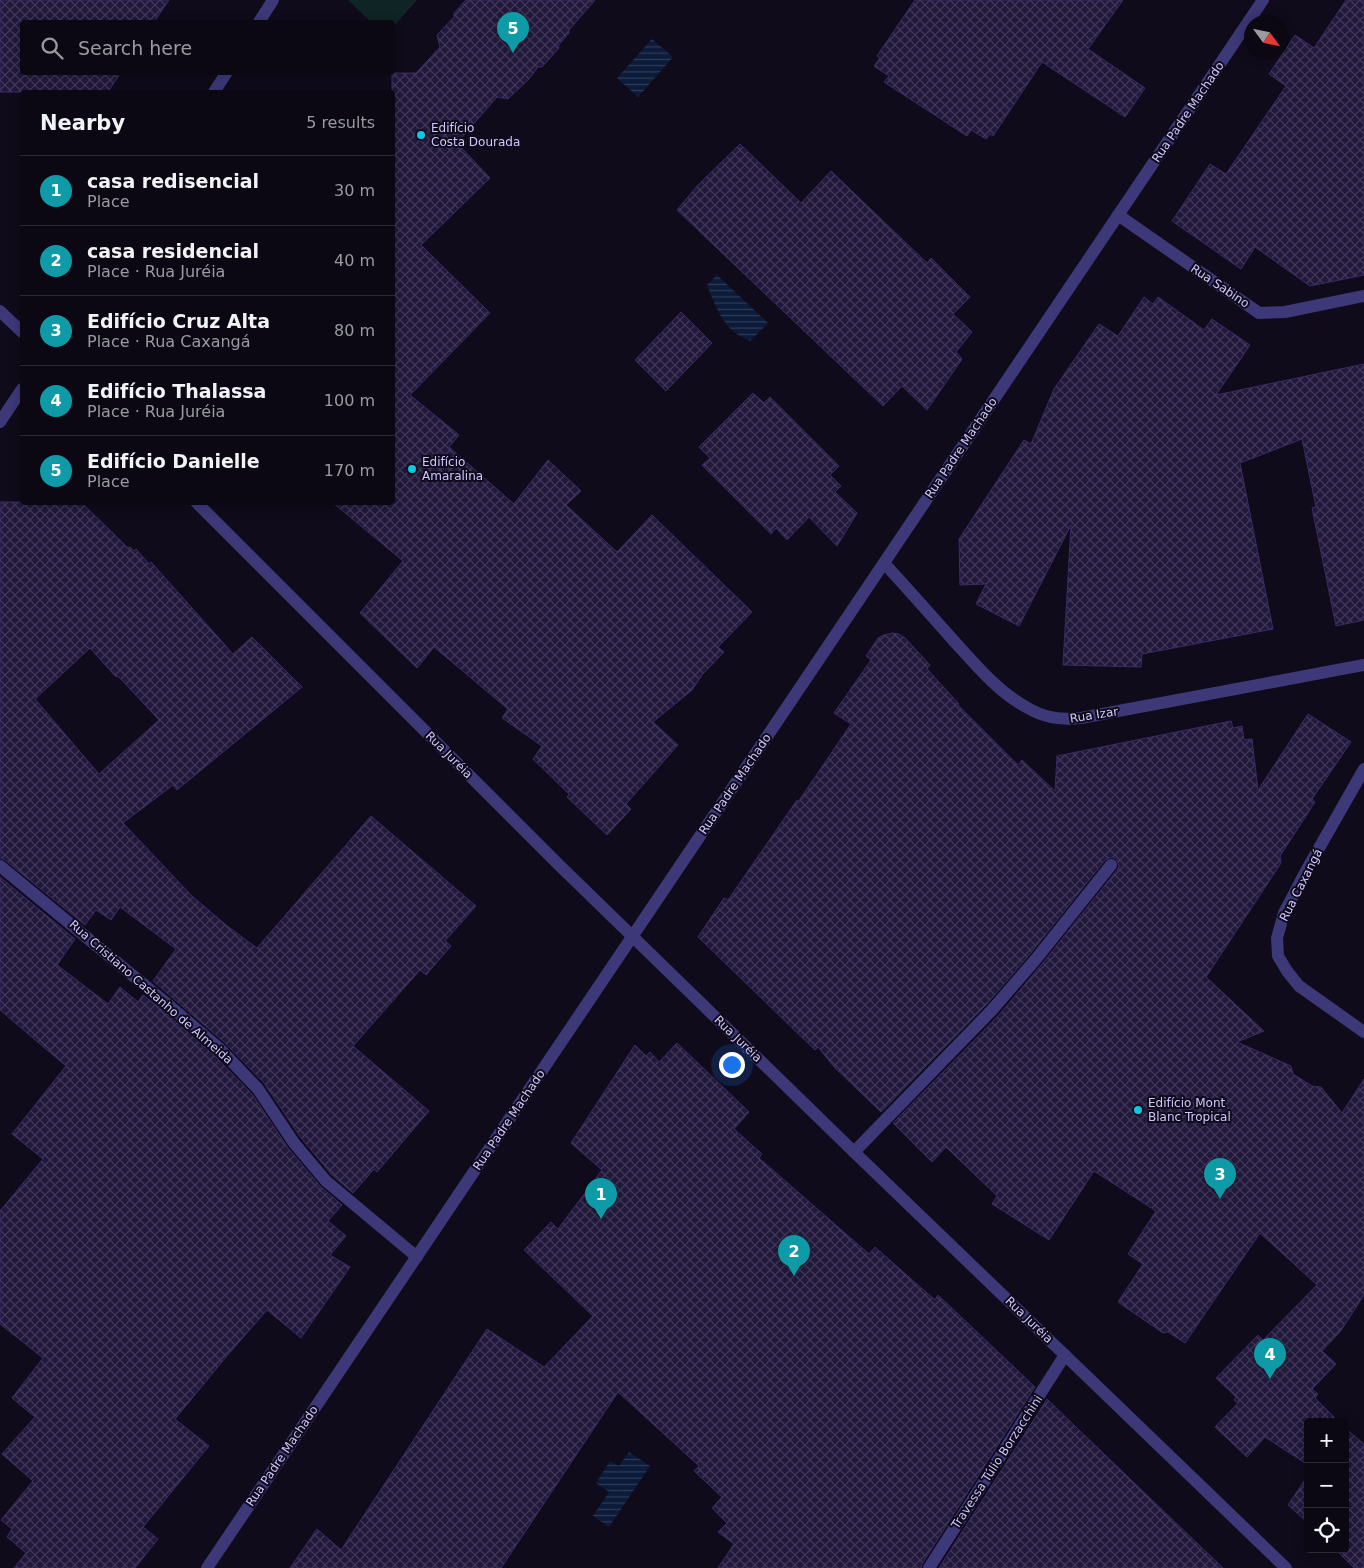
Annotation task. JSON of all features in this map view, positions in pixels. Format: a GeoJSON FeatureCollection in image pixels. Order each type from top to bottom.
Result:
{"type":"FeatureCollection","features":[{"type":"Feature","properties":{"kind":"street"},"geometry":{"type":"LineString","coordinates":[[260,20],[273,0]]}},
{"type":"Feature","properties":{"kind":"street","name":"Rua Padre Machado"},"geometry":{"type":"LineString","coordinates":[[207,1568],[1263,0]]}},
{"type":"Feature","properties":{"kind":"street"},"geometry":{"type":"LineString","coordinates":[[215,90],[225,75]]}},
{"type":"Feature","properties":{"kind":"street","name":"Rua Sabino"},"geometry":{"type":"LineString","coordinates":[[1118,216],[1260,313],[1285,312],[1364,296]]}},
{"type":"Feature","properties":{"kind":"street"},"geometry":{"type":"LineString","coordinates":[[0,311],[20,330]]}},
{"type":"Feature","properties":{"kind":"street"},"geometry":{"type":"LineString","coordinates":[[0,422],[20,392]]}},
{"type":"Feature","properties":{"kind":"street","name":"Rua Juréia"},"geometry":{"type":"LineString","coordinates":[[199,505],[557,863],[1286,1568]]}},
{"type":"Feature","properties":{"kind":"street","name":"Rua Izar"},"geometry":{"type":"LineString","coordinates":[[884,563],[980,670],[1009,696],[1026,708],[1063,720],[1364,665]]}},
{"type":"Feature","properties":{"kind":"street","name":"Rua Caxangá"},"geometry":{"type":"LineString","coordinates":[[1364,769],[1284,913],[1276,938],[1278,956],[1287,972],[1299,986],[1364,1032]]}},
{"type":"Feature","properties":{"kind":"street"},"geometry":{"type":"LineString","coordinates":[[854,1152],[992,1010],[1036,959],[1111,865]]}},
{"type":"Feature","properties":{"kind":"street","name":"Rua Cristiano Castanho de Almeida"},"geometry":{"type":"LineString","coordinates":[[0,866],[219,1048],[258,1089],[294,1143],[326,1181],[417,1257]]}},
{"type":"Feature","properties":{"kind":"street","name":"Travessa Túlio Borzacchini"},"geometry":{"type":"LineString","coordinates":[[929,1568],[1065,1355]]}},
{"type":"Feature","properties":{"kind":"green space"},"geometry":{"type":"Polygon","coordinates":[[[348,0],[417,0],[395,25],[395,20],[369,20],[348,0]]]}},
{"type":"Feature","properties":{"kind":"water"},"geometry":{"type":"Polygon","coordinates":[[[652,39],[673,57],[638,97],[617,78],[652,39]]]}},
{"type":"Feature","properties":{"kind":"water"},"geometry":{"type":"Polygon","coordinates":[[[717,275],[768,323],[750,341],[733,331],[717,310],[707,285],[717,275]]]}},
{"type":"Feature","properties":{"kind":"water"},"geometry":{"type":"Polygon","coordinates":[[[629,1452],[650,1466],[609,1527],[593,1516],[609,1492],[596,1483],[610,1461],[619,1466],[629,1452]]]}},
{"type":"Feature","properties":{"kind":"building"},"geometry":{"type":"Polygon","coordinates":[[[0,0],[169,0],[155,20],[20,20],[20,75],[119,75],[109,90],[20,90],[20,92],[0,92],[0,0]]]}},
{"type":"Feature","properties":{"kind":"building"},"geometry":{"type":"Polygon","coordinates":[[[466,0],[595,0],[569,30],[569,33],[558,46],[559,48],[542,67],[538,67],[529,79],[508,99],[497,97],[457,143],[490,178],[421,245],[490,313],[410,395],[459,435],[449,447],[514,504],[548,460],[581,491],[566,505],[617,552],[652,515],[752,612],[718,647],[724,652],[702,675],[692,690],[653,722],[678,745],[626,804],[631,809],[607,835],[567,797],[569,794],[533,759],[542,746],[502,718],[508,709],[434,647],[417,668],[360,613],[403,561],[336,505],[395,505],[395,90],[392,90],[392,75],[395,75],[395,73],[416,73],[440,47],[437,35],[454,17],[454,13],[466,0]]]}},
{"type":"Feature","properties":{"kind":"building"},"geometry":{"type":"Polygon","coordinates":[[[915,0],[1123,0],[1088,49],[1145,88],[1125,117],[1042,62],[993,136],[990,134],[986,139],[971,130],[967,136],[884,82],[889,76],[874,66],[880,58],[877,56],[915,0]]]}},
{"type":"Feature","properties":{"kind":"building"},"geometry":{"type":"Polygon","coordinates":[[[1346,0],[1364,0],[1364,275],[1310,286],[1255,247],[1241,269],[1172,221],[1210,164],[1226,174],[1286,86],[1269,74],[1278,60],[1289,60],[1289,44],[1295,35],[1314,48],[1346,0]]]}},
{"type":"Feature","properties":{"kind":"building"},"geometry":{"type":"Polygon","coordinates":[[[740,144],[801,203],[831,171],[927,263],[931,258],[970,297],[953,314],[972,332],[956,352],[962,359],[927,410],[902,386],[883,406],[677,210],[698,185],[740,144]]]}},
{"type":"Feature","properties":{"kind":"building"},"geometry":{"type":"Polygon","coordinates":[[[1144,297],[1153,304],[1158,297],[1204,330],[1212,319],[1250,345],[1216,395],[1364,364],[1364,620],[1336,626],[1312,508],[1316,507],[1302,439],[1240,463],[1273,629],[1142,654],[1141,667],[1063,665],[1071,525],[1019,626],[976,604],[986,584],[960,585],[959,539],[1024,440],[1031,444],[1054,389],[1099,324],[1118,336],[1144,297]]]}},
{"type":"Feature","properties":{"kind":"building"},"geometry":{"type":"Polygon","coordinates":[[[681,312],[712,343],[666,391],[635,360],[681,312]]]}},
{"type":"Feature","properties":{"kind":"building"},"geometry":{"type":"Polygon","coordinates":[[[753,393],[764,403],[770,397],[839,466],[830,475],[841,486],[835,492],[857,513],[837,546],[809,517],[787,540],[776,528],[771,534],[702,465],[710,458],[699,447],[753,393]]]}},
{"type":"Feature","properties":{"kind":"building"},"geometry":{"type":"Polygon","coordinates":[[[0,502],[20,502],[20,505],[84,505],[128,548],[130,547],[134,551],[136,549],[149,564],[151,562],[233,654],[252,637],[302,687],[177,790],[173,785],[123,823],[191,895],[257,948],[371,816],[476,906],[445,941],[451,946],[426,975],[420,970],[353,1046],[429,1111],[377,1172],[374,1169],[353,1193],[332,1175],[301,1138],[264,1083],[224,1042],[153,981],[176,949],[120,907],[111,920],[96,910],[85,925],[5,860],[0,858],[0,502]],[[90,648],[35,699],[99,774],[159,720],[118,676],[116,677],[90,648]]]}},
{"type":"Feature","properties":{"kind":"building"},"geometry":{"type":"Polygon","coordinates":[[[899,634],[905,638],[930,665],[927,669],[958,705],[1018,765],[1022,760],[1055,791],[1057,756],[1231,721],[1233,728],[1242,726],[1244,740],[1252,739],[1258,790],[1308,714],[1351,742],[1312,799],[1315,802],[1280,856],[1281,863],[1206,977],[1264,1031],[1237,1042],[1291,1066],[1293,1074],[1312,1086],[1321,1087],[1342,1113],[1364,1079],[1364,1295],[1340,1332],[1322,1351],[1336,1364],[1312,1389],[1318,1394],[1315,1398],[1335,1418],[1304,1418],[1304,1462],[1265,1437],[1247,1457],[1215,1427],[1238,1403],[1234,1400],[1236,1397],[1216,1378],[1258,1335],[1263,1340],[1317,1285],[1260,1233],[1185,1343],[1168,1332],[1163,1333],[1118,1302],[1143,1264],[1128,1254],[1156,1211],[1094,1171],[1049,1240],[992,1204],[997,1196],[946,1147],[932,1162],[893,1123],[998,1016],[1042,964],[1117,870],[1119,866],[1116,859],[1112,857],[1105,860],[1030,954],[986,1005],[881,1112],[834,1067],[818,1047],[815,1050],[698,937],[724,898],[728,900],[851,724],[834,713],[871,660],[866,656],[878,638],[884,635],[899,634]]]}},
{"type":"Feature","properties":{"kind":"building"},"geometry":{"type":"Polygon","coordinates":[[[0,877],[75,939],[57,965],[108,1004],[120,987],[138,1002],[143,995],[161,1009],[213,1054],[252,1094],[288,1148],[320,1186],[342,1205],[328,1221],[346,1236],[330,1255],[350,1267],[301,1338],[267,1310],[175,1419],[209,1446],[143,1527],[158,1539],[135,1568],[14,1568],[26,1553],[7,1537],[12,1529],[1,1520],[33,1481],[2,1454],[35,1417],[12,1398],[43,1358],[0,1324],[0,1211],[43,1159],[12,1134],[66,1066],[0,1010],[0,877]]]}},
{"type":"Feature","properties":{"kind":"building"},"geometry":{"type":"Polygon","coordinates":[[[677,1043],[749,1112],[734,1129],[762,1154],[759,1158],[869,1254],[875,1247],[935,1300],[938,1295],[1035,1387],[921,1568],[718,1568],[734,1544],[718,1532],[727,1523],[712,1508],[722,1497],[694,1471],[699,1466],[618,1392],[501,1568],[290,1568],[317,1529],[341,1550],[487,1329],[544,1367],[593,1316],[524,1250],[551,1222],[558,1229],[602,1170],[571,1143],[635,1045],[646,1056],[650,1052],[659,1062],[677,1043]]]}},
{"type":"Feature","properties":{"kind":"building"},"geometry":{"type":"Polygon","coordinates":[[[1047,1399],[1078,1429],[1223,1568],[939,1568],[1047,1399]]]}},
{"type":"Feature","properties":{"kind":"building"},"geometry":{"type":"Polygon","coordinates":[[[1349,1431],[1364,1444],[1364,1568],[1354,1568],[1339,1553],[1349,1553],[1349,1431]]]}},
{"type":"Feature","properties":{"kind":"building"},"geometry":{"type":"Polygon","coordinates":[[[1304,1481],[1304,1519],[1288,1505],[1304,1481]]]}},
{"type":"Feature","properties":{"kind":"place","name":"Edifício Danielle"},"geometry":{"type":"Point","coordinates":[513,53]}},
{"type":"Feature","properties":{"kind":"place","name":"Edifício Costa Dourada"},"geometry":{"type":"Point","coordinates":[421,135]}},
{"type":"Feature","properties":{"kind":"place","name":"Edifício Amaralina"},"geometry":{"type":"Point","coordinates":[412,469]}},
{"type":"Feature","properties":{"kind":"place","name":"Edifício Mont Blanc Tropical"},"geometry":{"type":"Point","coordinates":[1138,1110]}},
{"type":"Feature","properties":{"kind":"place","name":"Edifício Cruz Alta"},"geometry":{"type":"Point","coordinates":[1220,1199]}},
{"type":"Feature","properties":{"kind":"place","name":"casa redisencial"},"geometry":{"type":"Point","coordinates":[601,1219]}},
{"type":"Feature","properties":{"kind":"place","name":"casa residencial"},"geometry":{"type":"Point","coordinates":[794,1276]}},
{"type":"Feature","properties":{"kind":"place","name":"Edifício Thalassa"},"geometry":{"type":"Point","coordinates":[1270,1379]}}]}
